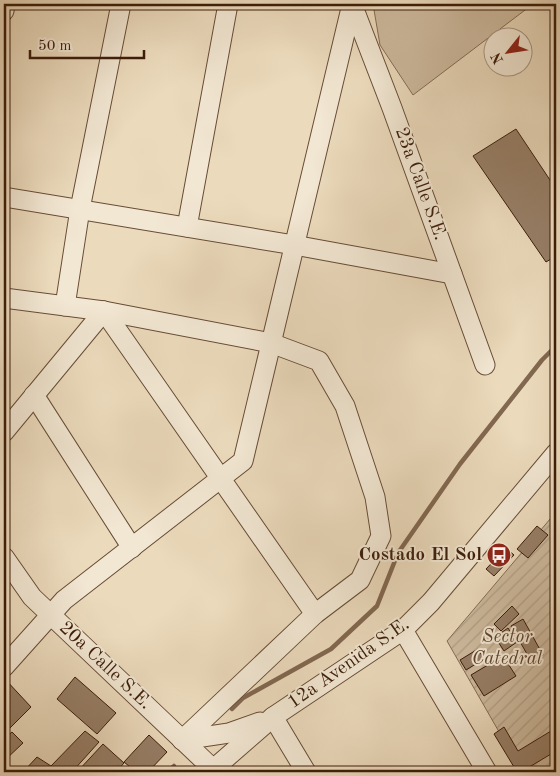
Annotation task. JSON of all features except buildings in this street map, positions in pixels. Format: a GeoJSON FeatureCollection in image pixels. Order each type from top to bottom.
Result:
{"type":"FeatureCollection","features":[{"type":"Feature","properties":{"kind":"street"},"geometry":{"type":"LineString","coordinates":[[4,11],[5,4]]}},
{"type":"Feature","properties":{"kind":"street"},"geometry":{"type":"LineString","coordinates":[[65,306],[80,209],[120,4]]}},
{"type":"Feature","properties":{"kind":"street"},"geometry":{"type":"LineString","coordinates":[[187,227],[228,4]]}},
{"type":"Feature","properties":{"kind":"street"},"geometry":{"type":"LineString","coordinates":[[4,667],[64,600],[221,480],[243,461],[352,4]]}},
{"type":"Feature","properties":{"kind":"street","name":"23a Calle S.E."},"geometry":{"type":"LineString","coordinates":[[352,4],[392,108],[485,365]]}},
{"type":"Feature","properties":{"kind":"street"},"geometry":{"type":"LineString","coordinates":[[4,197],[294,245],[452,274]]}},
{"type":"Feature","properties":{"kind":"street"},"geometry":{"type":"LineString","coordinates":[[4,298],[104,310],[272,343],[319,361],[345,406],[375,497],[381,536],[360,580],[315,614],[189,746]]}},
{"type":"Feature","properties":{"kind":"street"},"geometry":{"type":"LineString","coordinates":[[4,432],[104,310]]}},
{"type":"Feature","properties":{"kind":"street"},"geometry":{"type":"LineString","coordinates":[[104,310],[315,614]]}},
{"type":"Feature","properties":{"kind":"street"},"geometry":{"type":"LineString","coordinates":[[34,395],[132,548]]}},
{"type":"Feature","properties":{"kind":"street","name":"12a Avenida S.E."},"geometry":{"type":"LineString","coordinates":[[211,770],[273,716],[403,630],[432,602],[556,453]]}},
{"type":"Feature","properties":{"kind":"street","name":"20a Calle S.E."},"geometry":{"type":"LineString","coordinates":[[4,557],[32,598],[189,746],[211,770]]}},
{"type":"Feature","properties":{"kind":"street"},"geometry":{"type":"LineString","coordinates":[[403,630],[487,772]]}},
{"type":"Feature","properties":{"kind":"street"},"geometry":{"type":"LineString","coordinates":[[189,746],[273,716],[306,772]]}},
{"type":"Feature","properties":{"kind":"green space"},"geometry":{"type":"Polygon","coordinates":[[[373,4],[533,4],[501,28],[482,28],[482,43],[413,95],[380,45],[373,4]]]}},
{"type":"Feature","properties":{"kind":"green space","name":"Sector Catedral"},"geometry":{"type":"Polygon","coordinates":[[[556,512],[556,772],[522,772],[447,641],[556,512]]]}},
{"type":"Feature","properties":{"kind":"waterway"},"geometry":{"type":"LineString","coordinates":[[232,709],[243,698],[331,649],[377,606],[398,553],[460,464],[542,360],[556,346]]}},
{"type":"Feature","properties":{"kind":"waterway"},"geometry":{"type":"LineString","coordinates":[[168,772],[174,766]]}},
{"type":"Feature","properties":{"kind":"place","name":"Costado El Sol"},"geometry":{"type":"Point","coordinates":[499,555]}}]}
